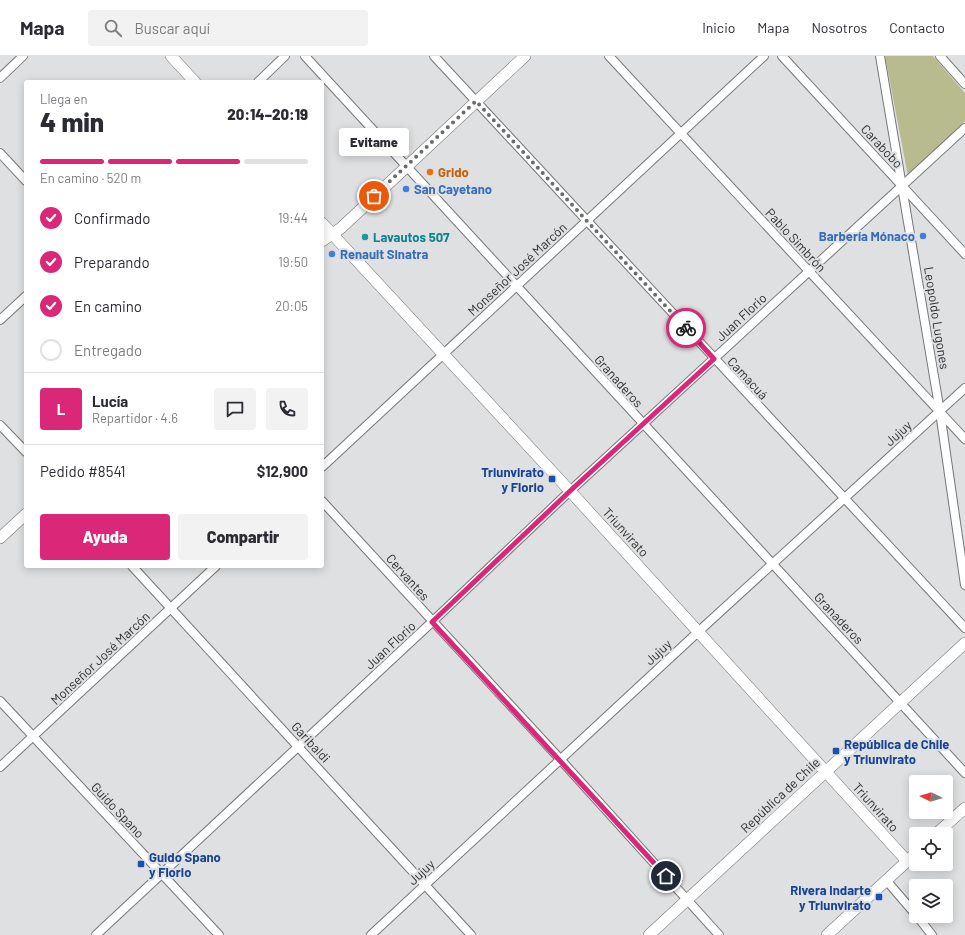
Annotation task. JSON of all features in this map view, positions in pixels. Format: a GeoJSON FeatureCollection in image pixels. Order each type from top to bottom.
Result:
{"type":"FeatureCollection","features":[{"type":"Feature","properties":{"kind":"street"},"geometry":{"type":"LineString","coordinates":[[0,78],[23,56]]}},
{"type":"Feature","properties":{"kind":"street"},"geometry":{"type":"LineString","coordinates":[[171,56],[193,80]]}},
{"type":"Feature","properties":{"kind":"street"},"geometry":{"type":"LineString","coordinates":[[260,80],[285,56]]}},
{"type":"Feature","properties":{"kind":"street","name":"Granaderos"},"geometry":{"type":"LineString","coordinates":[[304,56],[965,773]]}},
{"type":"Feature","properties":{"kind":"street","name":"Camacuá"},"geometry":{"type":"LineString","coordinates":[[434,56],[965,628]]}},
{"type":"Feature","properties":{"kind":"street"},"geometry":{"type":"LineString","coordinates":[[324,239],[341,228],[525,56]]}},
{"type":"Feature","properties":{"kind":"street","name":"Pablo Simbrón"},"geometry":{"type":"LineString","coordinates":[[609,56],[965,439]]}},
{"type":"Feature","properties":{"kind":"street","name":"Monseñor José Marcón"},"geometry":{"type":"LineString","coordinates":[[324,465],[764,56]]}},
{"type":"Feature","properties":{"kind":"street","name":"Carabobo"},"geometry":{"type":"LineString","coordinates":[[782,56],[965,254]]}},
{"type":"Feature","properties":{"kind":"street","name":"Leopoldo Lugones"},"geometry":{"type":"LineString","coordinates":[[880,56],[940,412],[965,585]]}},
{"type":"Feature","properties":{"kind":"street"},"geometry":{"type":"LineString","coordinates":[[940,56],[965,84]]}},
{"type":"Feature","properties":{"kind":"street","name":"Juan Florio"},"geometry":{"type":"LineString","coordinates":[[96,935],[642,424],[965,128]]}},
{"type":"Feature","properties":{"kind":"street"},"geometry":{"type":"LineString","coordinates":[[0,153],[24,179]]}},
{"type":"Feature","properties":{"kind":"street","name":"Triunvirato"},"geometry":{"type":"LineString","coordinates":[[324,225],[570,491],[907,861]]}},
{"type":"Feature","properties":{"kind":"street"},"geometry":{"type":"LineString","coordinates":[[0,320],[24,298]]}},
{"type":"Feature","properties":{"kind":"street","name":"Jujuy"},"geometry":{"type":"LineString","coordinates":[[370,935],[844,497],[965,388]]}},
{"type":"Feature","properties":{"kind":"street"},"geometry":{"type":"LineString","coordinates":[[0,425],[24,450]]}},
{"type":"Feature","properties":{"kind":"street","name":"Cervantes"},"geometry":{"type":"LineString","coordinates":[[324,503],[560,759],[719,935]]}},
{"type":"Feature","properties":{"kind":"street"},"geometry":{"type":"LineString","coordinates":[[0,538],[24,516]]}},
{"type":"Feature","properties":{"kind":"street","name":"Garibaldi"},"geometry":{"type":"LineString","coordinates":[[134,568],[471,935]]}},
{"type":"Feature","properties":{"kind":"street","name":"Monseñor José Marcón"},"geometry":{"type":"LineString","coordinates":[[0,767],[214,568]]}},
{"type":"Feature","properties":{"kind":"street","name":"República de Chile"},"geometry":{"type":"LineString","coordinates":[[649,935],[965,643]]}},
{"type":"Feature","properties":{"kind":"street","name":"Guido Spano"},"geometry":{"type":"LineString","coordinates":[[0,701],[219,935]]}},
{"type":"Feature","properties":{"kind":"street"},"geometry":{"type":"LineString","coordinates":[[944,827],[965,808]]}},
{"type":"Feature","properties":{"kind":"street"},"geometry":{"type":"LineString","coordinates":[[827,935],[907,861]]}},
{"type":"Feature","properties":{"kind":"street"},"geometry":{"type":"LineString","coordinates":[[886,880],[909,908]]}},
{"type":"Feature","properties":{"kind":"street"},"geometry":{"type":"LineString","coordinates":[[922,923],[932,935]]}},
{"type":"Feature","properties":{"kind":"green space"},"geometry":{"type":"Polygon","coordinates":[[[885,56],[933,56],[965,93],[965,121],[913,175],[908,176],[885,56]]]}},
{"type":"Feature","properties":{"kind":"way so far"},"geometry":{"type":"LineString","coordinates":[[374,196],[476,101],[686,328]]}},
{"type":"Feature","properties":{"kind":"place","name":"Grido"},"geometry":{"type":"Point","coordinates":[430,172]}},
{"type":"Feature","properties":{"kind":"place","name":"San Cayetano"},"geometry":{"type":"Point","coordinates":[406,189]}},
{"type":"Feature","properties":{"kind":"place","name":"Evitame"},"geometry":{"type":"Point","coordinates":[374,196]}},
{"type":"Feature","properties":{"kind":"place","name":"Barbería Mónaco"},"geometry":{"type":"Point","coordinates":[923,236]}},
{"type":"Feature","properties":{"kind":"place","name":"Lavautos 507"},"geometry":{"type":"Point","coordinates":[365,237]}},
{"type":"Feature","properties":{"kind":"place","name":"Renault Sinatra"},"geometry":{"type":"Point","coordinates":[332,254]}},
{"type":"Feature","properties":{"kind":"place","name":"Triunvirato y Florio"},"geometry":{"type":"Point","coordinates":[552,479]}},
{"type":"Feature","properties":{"kind":"place","name":"República de Chile y Triunvirato"},"geometry":{"type":"Point","coordinates":[836,751]}},
{"type":"Feature","properties":{"kind":"place","name":"Guido Spano y Florio"},"geometry":{"type":"Point","coordinates":[141,864]}},
{"type":"Feature","properties":{"kind":"place","name":"Rivera Indarte y Triunvirato"},"geometry":{"type":"Point","coordinates":[879,897]}},
{"type":"Feature","properties":{"kind":"route"},"geometry":{"type":"LineString","coordinates":[[666,876],[560,759],[432,622],[570,491],[714,359],[686,328]]}}]}
